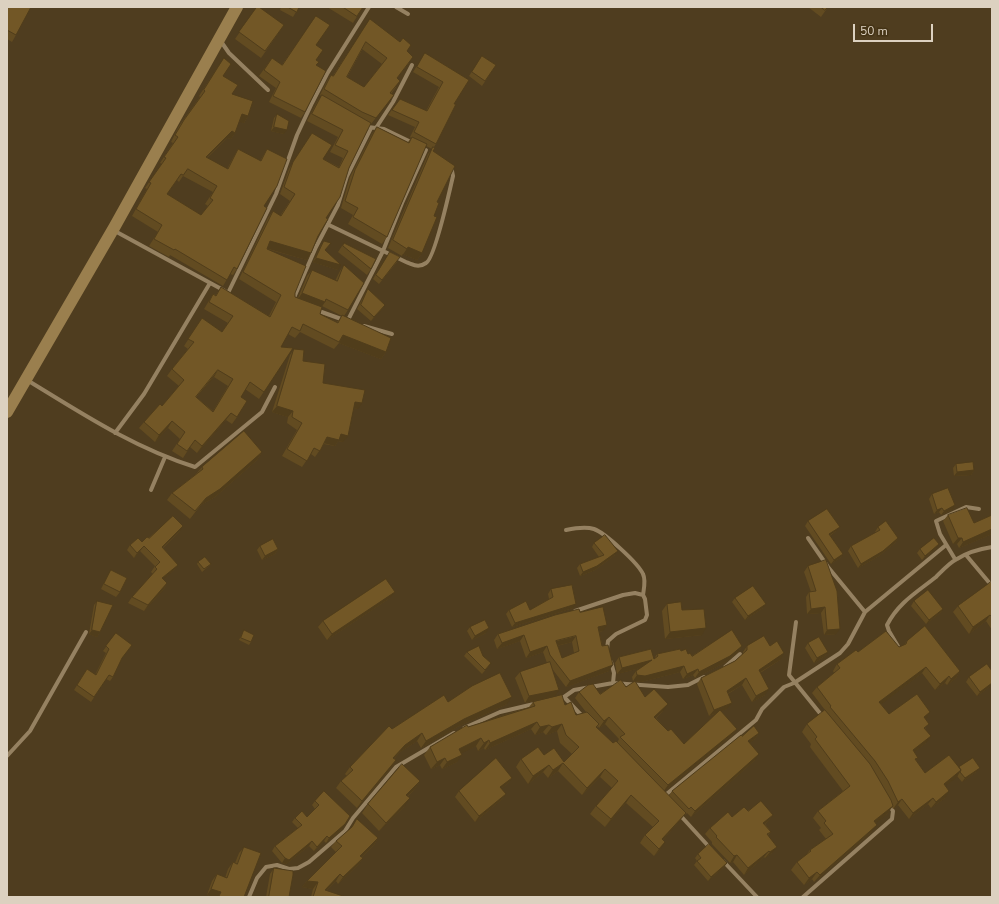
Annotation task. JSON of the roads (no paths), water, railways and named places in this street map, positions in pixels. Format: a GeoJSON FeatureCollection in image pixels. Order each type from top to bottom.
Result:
{"type":"FeatureCollection","features":[{"type":"Feature","properties":{"kind":"street"},"geometry":{"type":"LineString","coordinates":[[7,412],[113,230],[237,7]]}},
{"type":"Feature","properties":{"kind":"street"},"geometry":{"type":"LineString","coordinates":[[228,293],[276,194],[297,135],[316,97],[369,7]]}},
{"type":"Feature","properties":{"kind":"street"},"geometry":{"type":"LineString","coordinates":[[396,7],[408,14]]}},
{"type":"Feature","properties":{"kind":"street"},"geometry":{"type":"LineString","coordinates":[[219,38],[229,52],[268,90]]}},
{"type":"Feature","properties":{"kind":"street"},"geometry":{"type":"LineString","coordinates":[[299,304],[293,301],[316,247],[338,205],[347,176],[374,128],[393,102],[412,66]]}},
{"type":"Feature","properties":{"kind":"street"},"geometry":{"type":"LineString","coordinates":[[316,97],[322,100]]}},
{"type":"Feature","properties":{"kind":"street"},"geometry":{"type":"LineString","coordinates":[[362,124],[394,133],[432,153]]}},
{"type":"Feature","properties":{"kind":"street"},"geometry":{"type":"LineString","coordinates":[[347,322],[383,251],[402,203],[426,150]]}},
{"type":"Feature","properties":{"kind":"street"},"geometry":{"type":"LineString","coordinates":[[329,224],[415,266],[428,262],[438,235],[453,176],[453,169],[448,162]]}},
{"type":"Feature","properties":{"kind":"street"},"geometry":{"type":"LineString","coordinates":[[113,230],[235,297]]}},
{"type":"Feature","properties":{"kind":"street"},"geometry":{"type":"LineString","coordinates":[[115,433],[144,394],[210,283]]}},
{"type":"Feature","properties":{"kind":"street"},"geometry":{"type":"LineString","coordinates":[[313,309],[354,324]]}},
{"type":"Feature","properties":{"kind":"street"},"geometry":{"type":"LineString","coordinates":[[362,326],[392,334]]}},
{"type":"Feature","properties":{"kind":"street"},"geometry":{"type":"LineString","coordinates":[[27,380],[115,433],[165,458],[195,467],[211,452],[262,412],[275,387]]}},
{"type":"Feature","properties":{"kind":"street"},"geometry":{"type":"LineString","coordinates":[[151,490],[165,458]]}},
{"type":"Feature","properties":{"kind":"street"},"geometry":{"type":"LineString","coordinates":[[955,559],[946,545],[936,521],[966,508],[979,509]]}},
{"type":"Feature","properties":{"kind":"street"},"geometry":{"type":"LineString","coordinates":[[566,530],[581,527],[594,529],[606,535],[642,573],[645,582],[643,595],[648,615],[645,620],[616,634],[608,642],[608,653]]}},
{"type":"Feature","properties":{"kind":"street"},"geometry":{"type":"LineString","coordinates":[[808,538],[828,567],[865,612]]}},
{"type":"Feature","properties":{"kind":"street"},"geometry":{"type":"LineString","coordinates":[[663,798],[756,720],[762,709],[784,687],[794,683],[840,653],[848,644],[865,612],[946,545]]}},
{"type":"Feature","properties":{"kind":"street"},"geometry":{"type":"LineString","coordinates":[[899,648],[889,631],[887,624],[904,601],[928,584],[955,559],[976,550],[992,547]]}},
{"type":"Feature","properties":{"kind":"street"},"geometry":{"type":"LineString","coordinates":[[966,555],[992,586]]}},
{"type":"Feature","properties":{"kind":"street"},"geometry":{"type":"LineString","coordinates":[[571,613],[635,592],[643,595]]}},
{"type":"Feature","properties":{"kind":"street"},"geometry":{"type":"LineString","coordinates":[[796,622],[789,674],[794,683],[829,724]]}},
{"type":"Feature","properties":{"kind":"street"},"geometry":{"type":"LineString","coordinates":[[7,756],[30,731],[86,632]]}},
{"type":"Feature","properties":{"kind":"street"},"geometry":{"type":"LineString","coordinates":[[718,670],[728,665],[740,654]]}},
{"type":"Feature","properties":{"kind":"street"},"geometry":{"type":"LineString","coordinates":[[610,660],[614,673],[613,683]]}},
{"type":"Feature","properties":{"kind":"street"},"geometry":{"type":"LineString","coordinates":[[557,699],[564,697],[574,690],[613,683],[668,687],[688,685],[707,676]]}},
{"type":"Feature","properties":{"kind":"street"},"geometry":{"type":"LineString","coordinates":[[564,697],[587,721]]}},
{"type":"Feature","properties":{"kind":"street"},"geometry":{"type":"LineString","coordinates":[[249,897],[257,878],[266,867],[277,865],[289,869],[298,868],[321,852],[345,831],[382,782],[402,764],[467,726],[500,712],[542,702]]}},
{"type":"Feature","properties":{"kind":"street"},"geometry":{"type":"LineString","coordinates":[[658,792],[668,803]]}},
{"type":"Feature","properties":{"kind":"street"},"geometry":{"type":"LineString","coordinates":[[803,897],[892,819],[893,811],[887,800]]}},
{"type":"Feature","properties":{"kind":"street"},"geometry":{"type":"LineString","coordinates":[[674,808],[715,853]]}},
{"type":"Feature","properties":{"kind":"street"},"geometry":{"type":"LineString","coordinates":[[720,858],[757,897]]}}]}
